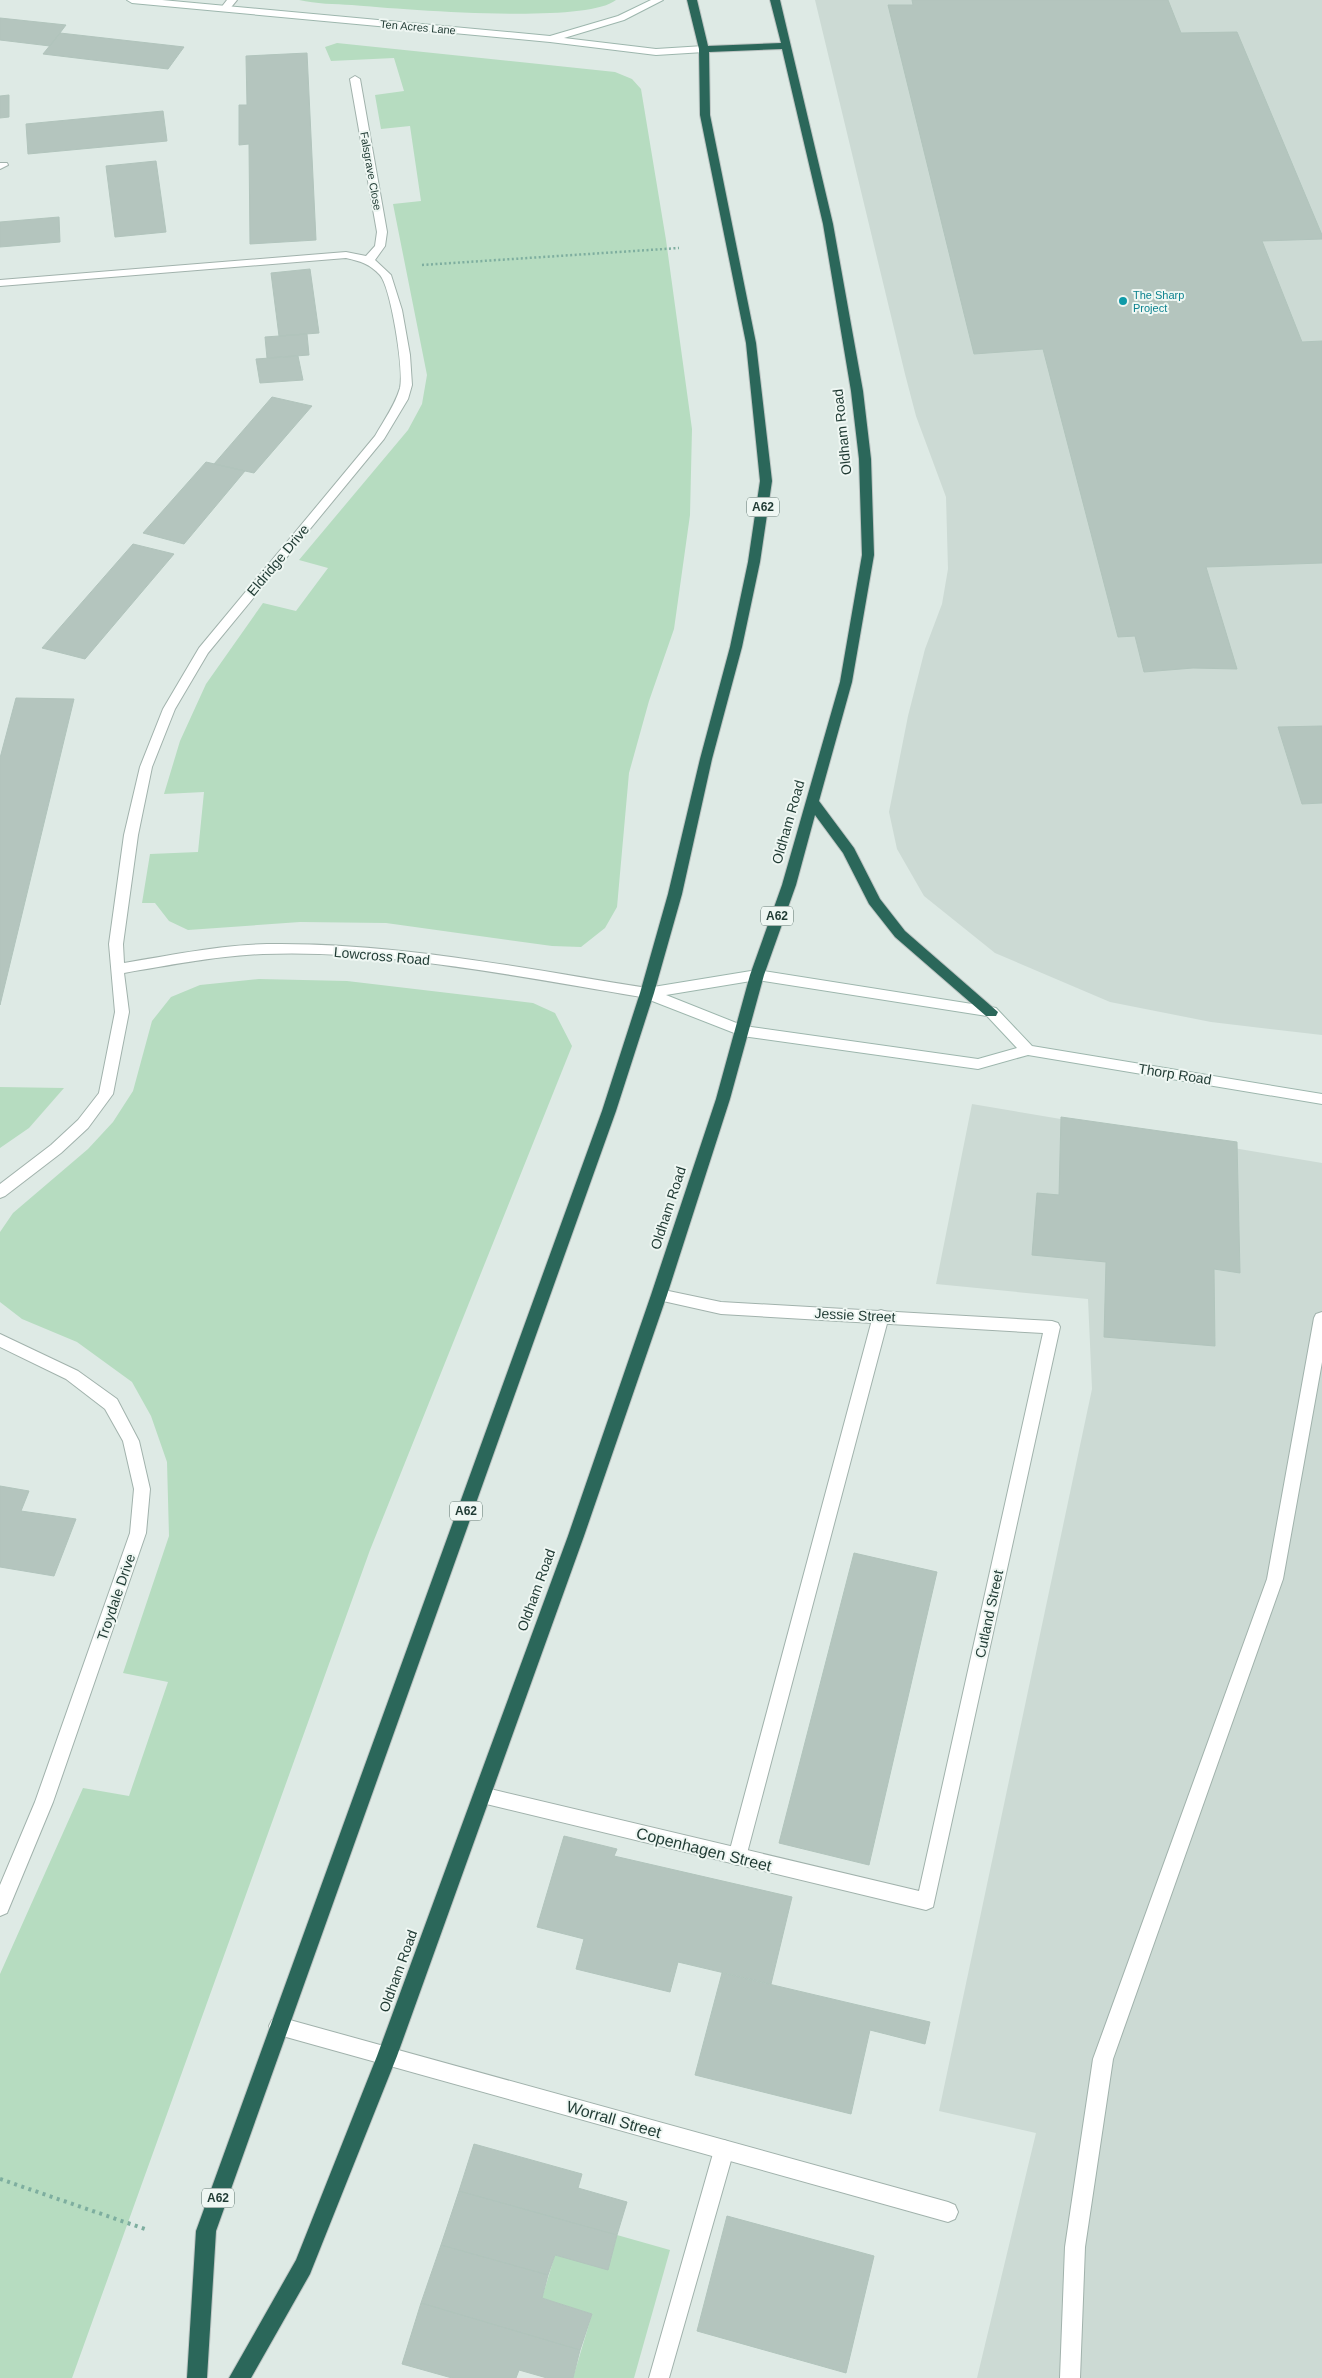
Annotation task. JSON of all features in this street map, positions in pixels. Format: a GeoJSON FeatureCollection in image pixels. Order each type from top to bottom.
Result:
{"type":"FeatureCollection","features":[{"type":"Feature","properties":{"kind":"highway","name":"A62"},"geometry":{"type":"LineString","coordinates":[[197,2378],[206,2231],[591,1164],[647,993],[675,894],[706,760],[736,647],[754,562],[766,482],[751,343],[705,115],[704,50],[692,0]]}},
{"type":"Feature","properties":{"kind":"highway","name":"Oldham Road"},"geometry":{"type":"LineString","coordinates":[[239,2378],[303,2267],[387,2056],[482,1795],[659,1296],[723,1099],[757,975],[789,885],[846,682],[868,555],[865,459],[857,391],[828,224],[775,0]]}},
{"type":"Feature","properties":{"kind":"highway"},"geometry":{"type":"LineString","coordinates":[[704,50],[785,46]]}},
{"type":"Feature","properties":{"kind":"highway"},"geometry":{"type":"LineString","coordinates":[[813,802],[849,851],[874,901],[900,934],[991,1012]]}},
{"type":"Feature","properties":{"kind":"street","name":"Ten Acres Lane"},"geometry":{"type":"LineString","coordinates":[[132,0],[550,39],[656,52],[704,50]]}},
{"type":"Feature","properties":{"kind":"street"},"geometry":{"type":"LineString","coordinates":[[225,10],[232,0]]}},
{"type":"Feature","properties":{"kind":"street"},"geometry":{"type":"LineString","coordinates":[[550,39],[621,18],[658,0]]}},
{"type":"Feature","properties":{"kind":"street","name":"Falsgrave Close"},"geometry":{"type":"LineString","coordinates":[[355,79],[382,232],[374,264]]}},
{"type":"Feature","properties":{"kind":"street"},"geometry":{"type":"LineString","coordinates":[[0,283],[346,255],[374,264]]}},
{"type":"Feature","properties":{"kind":"street","name":"Eldridge Drive"},"geometry":{"type":"LineString","coordinates":[[0,1192],[56,1149],[84,1124],[106,1094],[122,1012],[116,944],[131,835],[146,767],[169,709],[203,651],[380,437],[402,399],[406,385],[405,355],[396,310],[386,275],[374,264]]}},
{"type":"Feature","properties":{"kind":"street","name":"Lowcross Road"},"geometry":{"type":"LineString","coordinates":[[117,970],[218,954],[284,949],[356,952],[487,967],[647,993]]}},
{"type":"Feature","properties":{"kind":"street"},"geometry":{"type":"LineString","coordinates":[[757,975],[991,1012],[1028,1050],[978,1064],[742,1031],[647,993],[757,975]]}},
{"type":"Feature","properties":{"kind":"street","name":"Thorp Road"},"geometry":{"type":"LineString","coordinates":[[1028,1050],[1322,1098]]}},
{"type":"Feature","properties":{"kind":"street","name":"Jessie Street"},"geometry":{"type":"LineString","coordinates":[[659,1296],[721,1308],[1052,1327]]}},
{"type":"Feature","properties":{"kind":"street"},"geometry":{"type":"LineString","coordinates":[[737,1857],[881,1316]]}},
{"type":"Feature","properties":{"kind":"street"},"geometry":{"type":"LineString","coordinates":[[1070,2378],[1075,2247],[1103,2059],[1275,1579],[1322,1318]]}},
{"type":"Feature","properties":{"kind":"street","name":"Cutland Street"},"geometry":{"type":"LineString","coordinates":[[926,1901],[1052,1327]]}},
{"type":"Feature","properties":{"kind":"street","name":"Troydale Drive"},"geometry":{"type":"LineString","coordinates":[[0,1340],[72,1375],[112,1404],[131,1441],[142,1489],[138,1533],[44,1802],[0,1907]]}},
{"type":"Feature","properties":{"kind":"street","name":"Copenhagen Street"},"geometry":{"type":"LineString","coordinates":[[482,1795],[926,1901]]}},
{"type":"Feature","properties":{"kind":"street","name":"Worrall Street"},"geometry":{"type":"LineString","coordinates":[[279,2026],[948,2212]]}},
{"type":"Feature","properties":{"kind":"street"},"geometry":{"type":"LineString","coordinates":[[659,2378],[724,2150]]}},
{"type":"Feature","properties":{"kind":"path"},"geometry":{"type":"LineString","coordinates":[[374,264],[679,248]]}},
{"type":"Feature","properties":{"kind":"path"},"geometry":{"type":"LineString","coordinates":[[0,2179],[145,2229]]}},
{"type":"Feature","properties":{"kind":"shaded area"},"geometry":{"type":"Polygon","coordinates":[[[815,0],[1322,0],[1322,1035],[1211,1022],[1110,1002],[995,953],[924,896],[897,849],[889,812],[908,716],[925,649],[942,604],[948,569],[946,497],[916,416],[815,0]]]}},
{"type":"Feature","properties":{"kind":"shaded area"},"geometry":{"type":"Polygon","coordinates":[[[972,1104],[1322,1163],[1322,2378],[977,2378],[1036,2133],[939,2111],[1092,1389],[1088,1299],[936,1284],[972,1104]]]}},
{"type":"Feature","properties":{"kind":"green space"},"geometry":{"type":"Polygon","coordinates":[[[299,0],[616,0],[598,8],[531,14],[448,12],[326,4],[299,0]]]}},
{"type":"Feature","properties":{"kind":"green space"},"geometry":{"type":"Polygon","coordinates":[[[337,43],[615,72],[632,79],[641,89],[666,240],[692,429],[690,515],[674,629],[649,701],[629,773],[617,907],[605,928],[581,947],[552,946],[386,923],[300,922],[188,930],[169,921],[155,903],[142,903],[150,854],[198,852],[204,792],[164,794],[180,741],[206,684],[263,603],[296,611],[328,568],[299,560],[408,430],[422,404],[427,375],[393,204],[421,201],[410,126],[381,129],[375,95],[404,91],[394,58],[331,61],[325,47],[337,43]]]}},
{"type":"Feature","properties":{"kind":"green space"},"geometry":{"type":"Polygon","coordinates":[[[259,979],[347,981],[533,1003],[555,1013],[572,1046],[370,1550],[72,2378],[0,2378],[0,1974],[83,1788],[129,1796],[168,1682],[123,1673],[169,1536],[167,1462],[151,1416],[132,1382],[77,1342],[22,1319],[0,1302],[0,1232],[13,1213],[88,1149],[113,1122],[133,1091],[152,1021],[171,997],[200,985],[259,979]]]}},
{"type":"Feature","properties":{"kind":"green space"},"geometry":{"type":"Polygon","coordinates":[[[0,1087],[64,1088],[29,1128],[0,1148],[0,1087]]]}},
{"type":"Feature","properties":{"kind":"green space"},"geometry":{"type":"Polygon","coordinates":[[[617,2235],[670,2250],[634,2378],[573,2378],[592,2314],[542,2298],[555,2255],[608,2269],[617,2235]]]}},
{"type":"Feature","properties":{"kind":"building","name":"The Sharp Project"},"geometry":{"type":"Polygon","coordinates":[[[912,0],[1168,0],[1181,33],[1237,32],[1322,235],[1322,239],[1262,241],[1302,342],[1322,341],[1322,563],[1206,567],[1237,669],[1193,668],[1144,672],[1135,636],[1118,637],[1043,349],[974,354],[888,5],[913,5],[912,0]]]}},
{"type":"Feature","properties":{"kind":"building"},"geometry":{"type":"Polygon","coordinates":[[[0,18],[66,25],[50,46],[0,40],[0,18]]]}},
{"type":"Feature","properties":{"kind":"building"},"geometry":{"type":"Polygon","coordinates":[[[60,33],[184,47],[168,69],[43,54],[60,33]]]}},
{"type":"Feature","properties":{"kind":"building"},"geometry":{"type":"Polygon","coordinates":[[[307,53],[316,240],[250,244],[249,144],[239,145],[239,105],[247,105],[246,56],[307,53]]]}},
{"type":"Feature","properties":{"kind":"building"},"geometry":{"type":"Polygon","coordinates":[[[9,95],[9,117],[0,118],[0,96],[9,95]]]}},
{"type":"Feature","properties":{"kind":"building"},"geometry":{"type":"Polygon","coordinates":[[[163,111],[167,141],[28,154],[26,124],[163,111]]]}},
{"type":"Feature","properties":{"kind":"building"},"geometry":{"type":"Polygon","coordinates":[[[156,161],[166,232],[115,237],[106,166],[156,161]]]}},
{"type":"Feature","properties":{"kind":"building"},"geometry":{"type":"Polygon","coordinates":[[[59,217],[60,242],[0,247],[0,222],[59,217]]]}},
{"type":"Feature","properties":{"kind":"building"},"geometry":{"type":"Polygon","coordinates":[[[310,269],[319,333],[279,336],[271,273],[310,269]]]}},
{"type":"Feature","properties":{"kind":"building"},"geometry":{"type":"Polygon","coordinates":[[[307,334],[309,355],[267,358],[265,337],[307,334]]]}},
{"type":"Feature","properties":{"kind":"building"},"geometry":{"type":"Polygon","coordinates":[[[298,356],[303,380],[260,383],[256,359],[298,356]]]}},
{"type":"Feature","properties":{"kind":"building"},"geometry":{"type":"Polygon","coordinates":[[[272,397],[312,406],[254,473],[214,464],[272,397]]]}},
{"type":"Feature","properties":{"kind":"building"},"geometry":{"type":"Polygon","coordinates":[[[206,462],[245,471],[184,544],[143,533],[206,462]]]}},
{"type":"Feature","properties":{"kind":"building"},"geometry":{"type":"Polygon","coordinates":[[[133,544],[174,554],[85,659],[42,648],[133,544]]]}},
{"type":"Feature","properties":{"kind":"building"},"geometry":{"type":"Polygon","coordinates":[[[16,698],[74,699],[0,1005],[0,758],[16,698]]]}},
{"type":"Feature","properties":{"kind":"building"},"geometry":{"type":"Polygon","coordinates":[[[1322,726],[1322,803],[1302,804],[1278,727],[1322,726]]]}},
{"type":"Feature","properties":{"kind":"building"},"geometry":{"type":"Polygon","coordinates":[[[1061,1117],[1237,1142],[1240,1273],[1214,1269],[1215,1346],[1104,1337],[1106,1262],[1032,1255],[1037,1193],[1059,1195],[1061,1117]]]}},
{"type":"Feature","properties":{"kind":"building"},"geometry":{"type":"Polygon","coordinates":[[[0,1486],[29,1491],[21,1511],[76,1519],[54,1576],[0,1567],[0,1486]]]}},
{"type":"Feature","properties":{"kind":"building"},"geometry":{"type":"Polygon","coordinates":[[[854,1553],[937,1572],[869,1865],[779,1843],[854,1553]]]}},
{"type":"Feature","properties":{"kind":"building"},"geometry":{"type":"Polygon","coordinates":[[[564,1836],[617,1849],[614,1856],[792,1897],[771,1984],[678,1962],[670,1992],[576,1969],[584,1939],[537,1927],[564,1836]]]}},
{"type":"Feature","properties":{"kind":"building"},"geometry":{"type":"Polygon","coordinates":[[[722,1973],[930,2022],[925,2044],[870,2030],[851,2114],[695,2075],[722,1973]]]}},
{"type":"Feature","properties":{"kind":"building"},"geometry":{"type":"Polygon","coordinates":[[[474,2144],[582,2174],[578,2188],[627,2202],[617,2235],[459,2191],[474,2144]]]}},
{"type":"Feature","properties":{"kind":"building"},"geometry":{"type":"Polygon","coordinates":[[[459,2191],[617,2235],[608,2270],[555,2255],[548,2275],[441,2245],[459,2191]]]}},
{"type":"Feature","properties":{"kind":"building"},"geometry":{"type":"Polygon","coordinates":[[[727,2216],[874,2256],[846,2373],[697,2331],[727,2216]]]}},
{"type":"Feature","properties":{"kind":"building"},"geometry":{"type":"Polygon","coordinates":[[[441,2245],[548,2275],[542,2298],[592,2314],[580,2350],[421,2303],[441,2245]]]}},
{"type":"Feature","properties":{"kind":"building"},"geometry":{"type":"Polygon","coordinates":[[[421,2303],[580,2350],[573,2378],[547,2378],[519,2370],[516,2378],[452,2378],[402,2364],[421,2303]]]}},
{"type":"Feature","properties":{"kind":"place","name":"The Sharp Project"},"geometry":{"type":"Point","coordinates":[1123,301]}}]}
